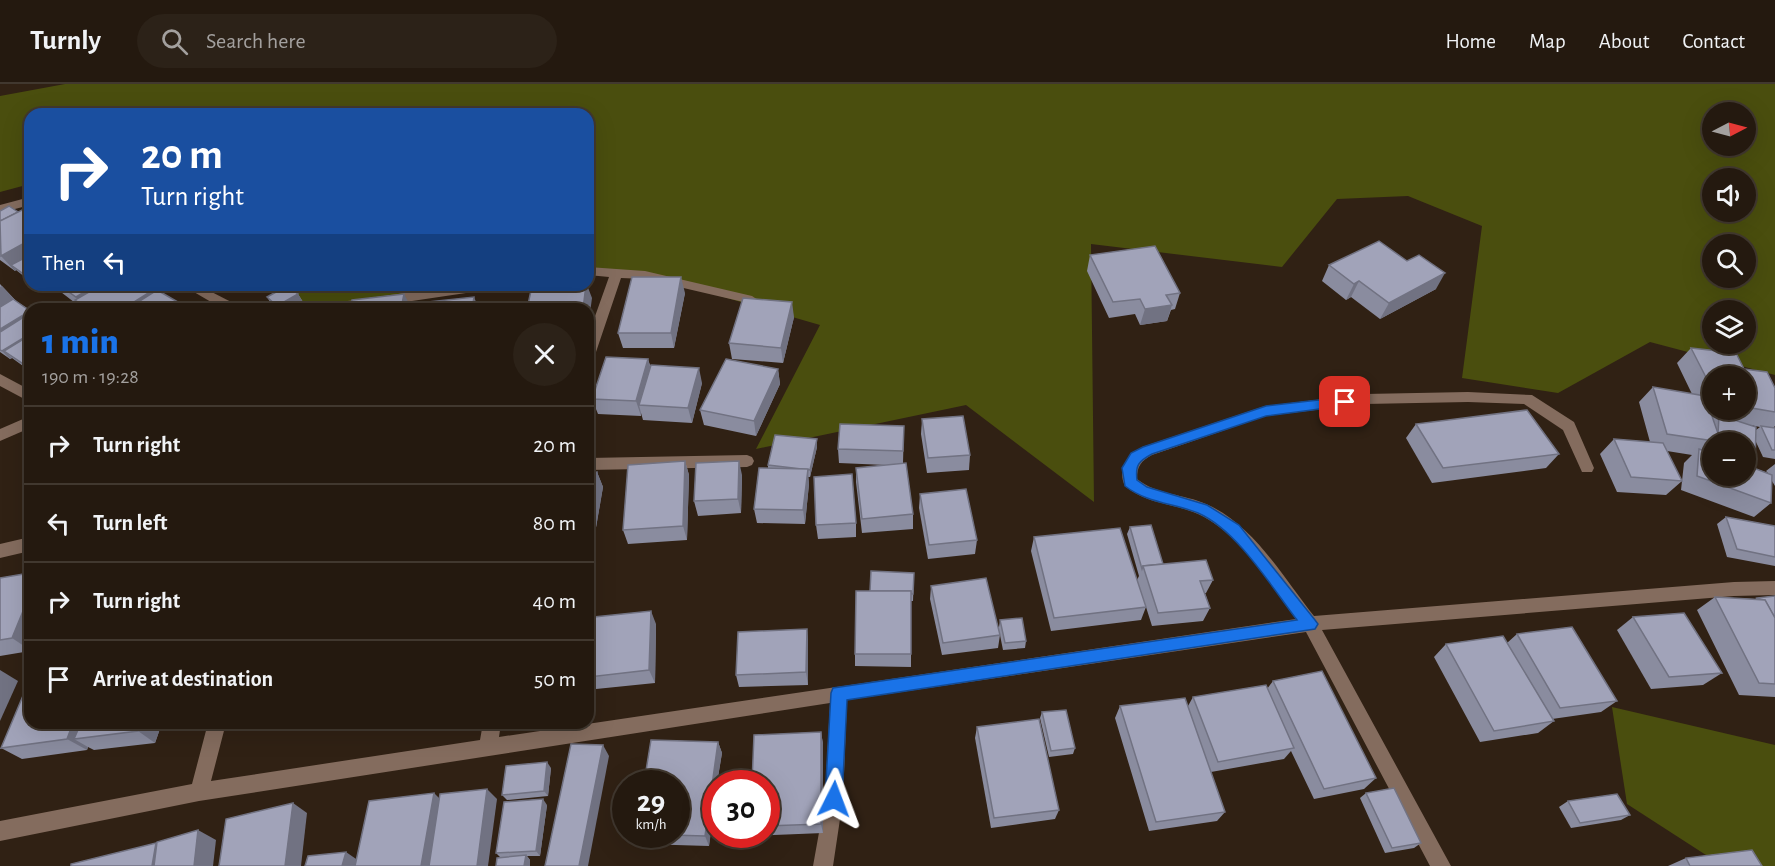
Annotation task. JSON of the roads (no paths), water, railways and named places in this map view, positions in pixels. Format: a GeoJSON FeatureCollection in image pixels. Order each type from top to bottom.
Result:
{"type":"FeatureCollection","features":[{"type":"Feature","properties":{"kind":"street"},"geometry":{"type":"LineString","coordinates":[[0,209],[24,203]]}},
{"type":"Feature","properties":{"kind":"street"},"geometry":{"type":"LineString","coordinates":[[594,271],[645,275],[752,300]]}},
{"type":"Feature","properties":{"kind":"street"},"geometry":{"type":"LineString","coordinates":[[594,337],[617,272]]}},
{"type":"Feature","properties":{"kind":"street"},"geometry":{"type":"LineString","coordinates":[[200,291],[222,303]]}},
{"type":"Feature","properties":{"kind":"street"},"geometry":{"type":"LineString","coordinates":[[368,303],[451,291]]}},
{"type":"Feature","properties":{"kind":"street"},"geometry":{"type":"LineString","coordinates":[[0,379],[24,393]]}},
{"type":"Feature","properties":{"kind":"street"},"geometry":{"type":"LineString","coordinates":[[1441,866],[1310,624],[1234,529],[1202,509],[1142,492],[1130,482],[1129,468],[1136,456],[1266,411],[1365,399],[1467,397],[1527,399],[1569,426],[1587,468]]}},
{"type":"Feature","properties":{"kind":"street"},"geometry":{"type":"LineString","coordinates":[[0,435],[24,425]]}},
{"type":"Feature","properties":{"kind":"street"},"geometry":{"type":"LineString","coordinates":[[594,464],[747,461]]}},
{"type":"Feature","properties":{"kind":"street"},"geometry":{"type":"LineString","coordinates":[[0,550],[24,545]]}},
{"type":"Feature","properties":{"kind":"street"},"geometry":{"type":"LineString","coordinates":[[0,831],[199,792],[488,746],[1310,624],[1734,589],[1775,588]]}},
{"type":"Feature","properties":{"kind":"street"},"geometry":{"type":"LineString","coordinates":[[823,866],[834,799],[839,693]]}},
{"type":"Feature","properties":{"kind":"street"},"geometry":{"type":"LineString","coordinates":[[199,792],[215,729]]}},
{"type":"Feature","properties":{"kind":"street"},"geometry":{"type":"LineString","coordinates":[[488,746],[491,729]]}}]}
